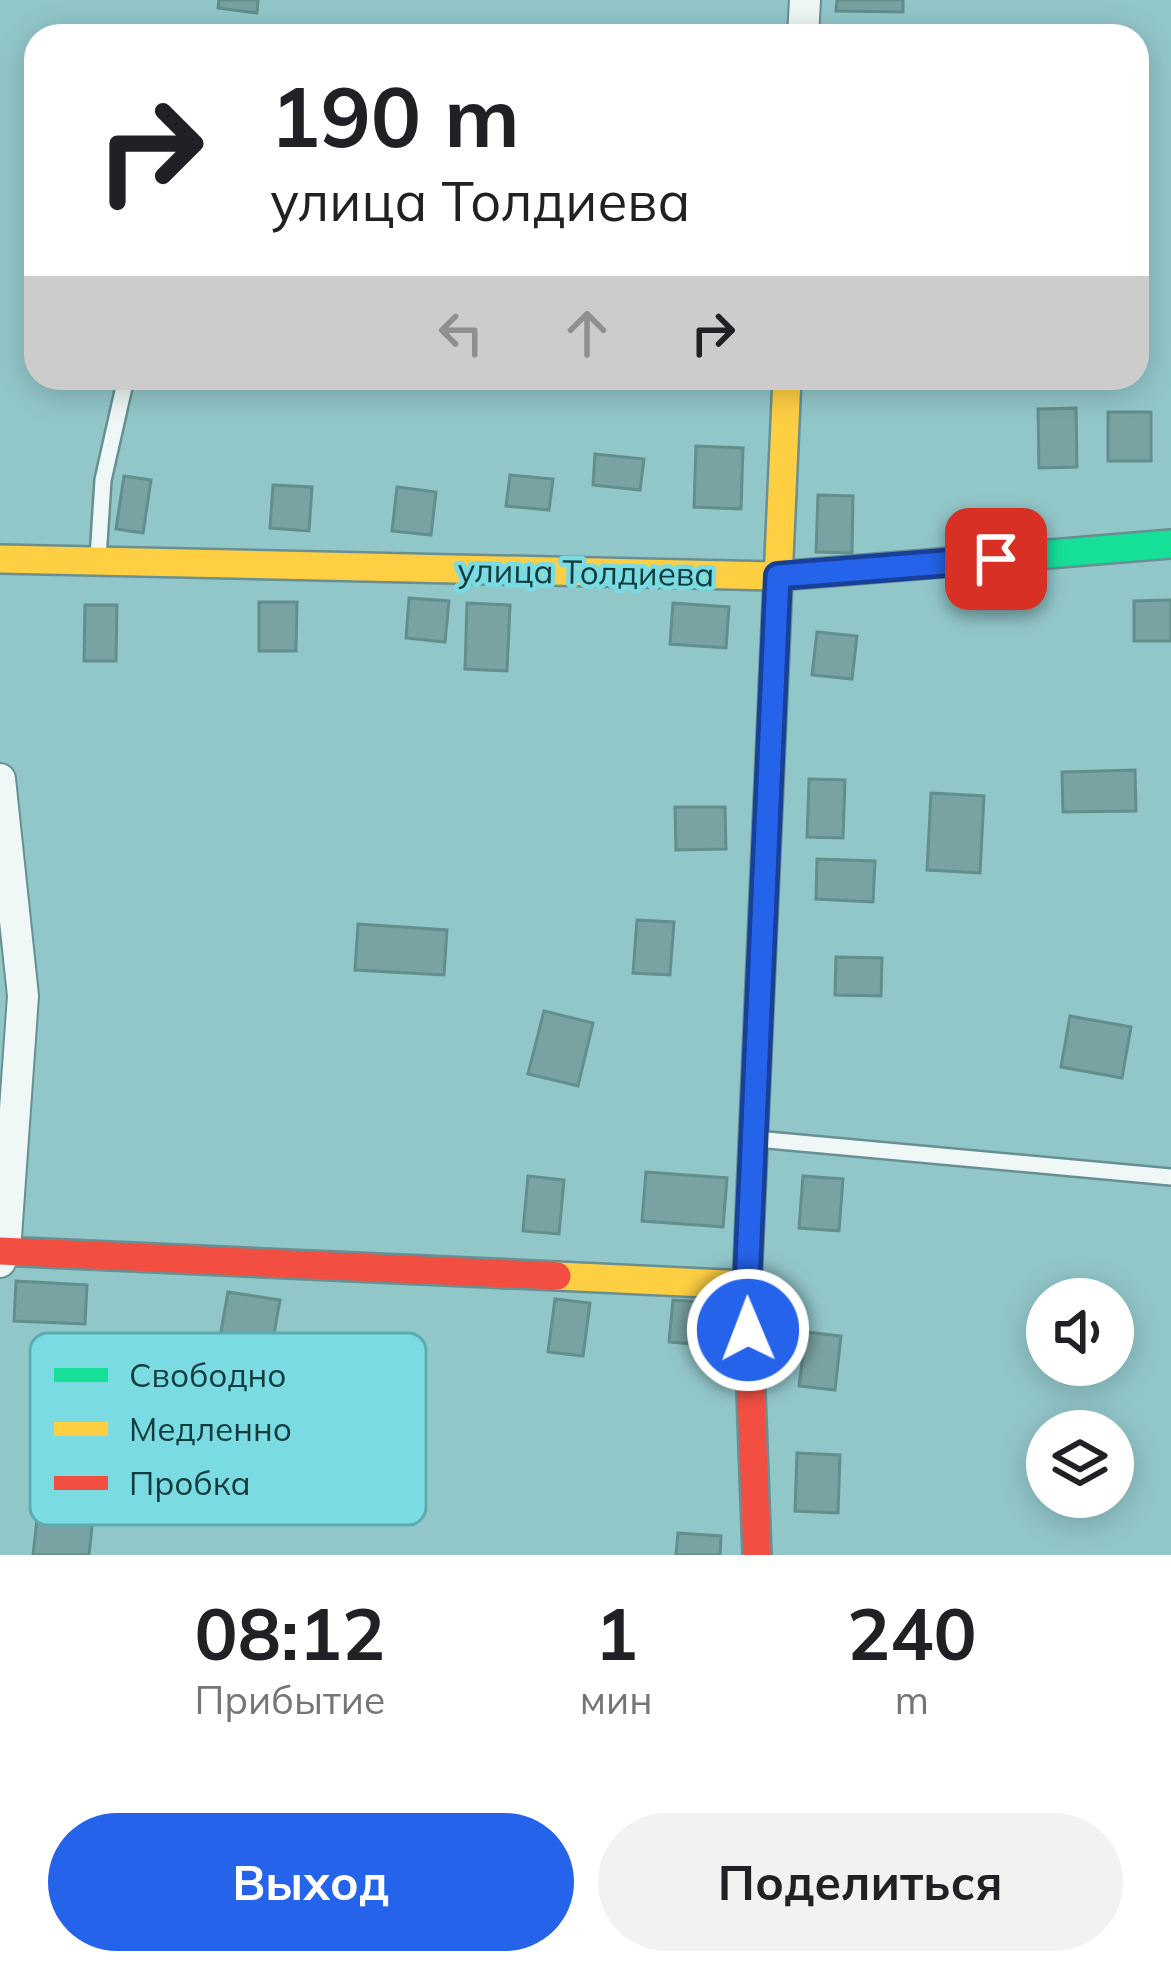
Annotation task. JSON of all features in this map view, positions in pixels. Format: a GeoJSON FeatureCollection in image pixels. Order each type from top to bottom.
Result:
{"type":"FeatureCollection","features":[{"type":"Feature","properties":{"kind":"street"},"geometry":{"type":"LineString","coordinates":[[757,1555],[747,1285],[786,390]]}},
{"type":"Feature","properties":{"kind":"street","name":"улица Толдиева"},"geometry":{"type":"LineString","coordinates":[[0,559],[778,576],[1171,544]]}},
{"type":"Feature","properties":{"kind":"street"},"geometry":{"type":"LineString","coordinates":[[0,779],[23,996],[2,1255],[747,1285]]}},
{"type":"Feature","properties":{"kind":"lane"},"geometry":{"type":"LineString","coordinates":[[98,561],[103,480],[123,390]]}},
{"type":"Feature","properties":{"kind":"lane"},"geometry":{"type":"LineString","coordinates":[[753,1138],[1171,1177]]}},
{"type":"Feature","properties":{"kind":"building"},"geometry":{"type":"Polygon","coordinates":[[[219,0],[258,0],[257,13],[218,8],[219,0]]]}},
{"type":"Feature","properties":{"kind":"building"},"geometry":{"type":"Polygon","coordinates":[[[837,0],[903,0],[903,12],[836,11],[837,0]]]}},
{"type":"Feature","properties":{"kind":"building"},"geometry":{"type":"Polygon","coordinates":[[[1076,408],[1077,467],[1039,468],[1038,409],[1076,408]]]}},
{"type":"Feature","properties":{"kind":"building"},"geometry":{"type":"Polygon","coordinates":[[[1108,412],[1151,412],[1151,461],[1108,461],[1108,412]]]}},
{"type":"Feature","properties":{"kind":"building"},"geometry":{"type":"Polygon","coordinates":[[[696,446],[743,448],[741,509],[694,507],[696,446]]]}},
{"type":"Feature","properties":{"kind":"building"},"geometry":{"type":"Polygon","coordinates":[[[595,454],[644,459],[640,490],[593,485],[595,454]]]}},
{"type":"Feature","properties":{"kind":"building"},"geometry":{"type":"Polygon","coordinates":[[[510,475],[553,479],[549,510],[506,506],[510,475]]]}},
{"type":"Feature","properties":{"kind":"building"},"geometry":{"type":"Polygon","coordinates":[[[124,476],[151,480],[143,533],[116,529],[124,476]]]}},
{"type":"Feature","properties":{"kind":"building"},"geometry":{"type":"Polygon","coordinates":[[[273,485],[312,487],[309,531],[270,528],[273,485]]]}},
{"type":"Feature","properties":{"kind":"building"},"geometry":{"type":"Polygon","coordinates":[[[397,487],[436,492],[431,535],[392,531],[397,487]]]}},
{"type":"Feature","properties":{"kind":"building"},"geometry":{"type":"Polygon","coordinates":[[[818,495],[853,496],[852,553],[816,552],[818,495]]]}},
{"type":"Feature","properties":{"kind":"building"},"geometry":{"type":"Polygon","coordinates":[[[409,598],[449,601],[445,642],[406,638],[409,598]]]}},
{"type":"Feature","properties":{"kind":"building"},"geometry":{"type":"Polygon","coordinates":[[[1171,600],[1171,641],[1134,641],[1134,601],[1171,600]]]}},
{"type":"Feature","properties":{"kind":"building"},"geometry":{"type":"Polygon","coordinates":[[[259,602],[297,602],[296,651],[259,651],[259,602]]]}},
{"type":"Feature","properties":{"kind":"building"},"geometry":{"type":"Polygon","coordinates":[[[467,603],[510,605],[507,671],[465,669],[467,603]]]}},
{"type":"Feature","properties":{"kind":"building"},"geometry":{"type":"Polygon","coordinates":[[[673,603],[729,607],[726,648],[670,644],[673,603]]]}},
{"type":"Feature","properties":{"kind":"building"},"geometry":{"type":"Polygon","coordinates":[[[85,605],[117,605],[116,661],[84,661],[85,605]]]}},
{"type":"Feature","properties":{"kind":"building"},"geometry":{"type":"Polygon","coordinates":[[[817,632],[857,636],[852,679],[812,675],[817,632]]]}},
{"type":"Feature","properties":{"kind":"building"},"geometry":{"type":"Polygon","coordinates":[[[1135,770],[1136,811],[1063,812],[1062,772],[1135,770]]]}},
{"type":"Feature","properties":{"kind":"building"},"geometry":{"type":"Polygon","coordinates":[[[809,779],[845,780],[843,838],[807,837],[809,779]]]}},
{"type":"Feature","properties":{"kind":"building"},"geometry":{"type":"Polygon","coordinates":[[[931,793],[984,796],[980,873],[927,870],[931,793]]]}},
{"type":"Feature","properties":{"kind":"building"},"geometry":{"type":"Polygon","coordinates":[[[675,807],[725,807],[726,849],[676,850],[675,807]]]}},
{"type":"Feature","properties":{"kind":"building"},"geometry":{"type":"Polygon","coordinates":[[[817,859],[875,861],[873,902],[816,899],[817,859]]]}},
{"type":"Feature","properties":{"kind":"building"},"geometry":{"type":"Polygon","coordinates":[[[637,920],[674,922],[670,975],[633,973],[637,920]]]}},
{"type":"Feature","properties":{"kind":"building"},"geometry":{"type":"Polygon","coordinates":[[[358,924],[447,930],[444,975],[355,970],[358,924]]]}},
{"type":"Feature","properties":{"kind":"building"},"geometry":{"type":"Polygon","coordinates":[[[836,957],[882,958],[881,996],[835,995],[836,957]]]}},
{"type":"Feature","properties":{"kind":"building"},"geometry":{"type":"Polygon","coordinates":[[[544,1011],[593,1023],[578,1086],[528,1074],[544,1011]]]}},
{"type":"Feature","properties":{"kind":"building"},"geometry":{"type":"Polygon","coordinates":[[[1070,1016],[1131,1027],[1122,1078],[1061,1067],[1070,1016]]]}},
{"type":"Feature","properties":{"kind":"building"},"geometry":{"type":"Polygon","coordinates":[[[646,1172],[727,1178],[723,1227],[642,1221],[646,1172]]]}},
{"type":"Feature","properties":{"kind":"building"},"geometry":{"type":"Polygon","coordinates":[[[528,1176],[564,1180],[559,1234],[523,1231],[528,1176]]]}},
{"type":"Feature","properties":{"kind":"building"},"geometry":{"type":"Polygon","coordinates":[[[803,1176],[843,1179],[839,1231],[799,1228],[803,1176]]]}},
{"type":"Feature","properties":{"kind":"building"},"geometry":{"type":"Polygon","coordinates":[[[16,1281],[87,1285],[85,1324],[14,1321],[16,1281]]]}},
{"type":"Feature","properties":{"kind":"building"},"geometry":{"type":"Polygon","coordinates":[[[228,1292],[280,1300],[274,1333],[221,1333],[228,1292]]]}},
{"type":"Feature","properties":{"kind":"building"},"geometry":{"type":"Polygon","coordinates":[[[555,1299],[590,1303],[583,1356],[548,1352],[555,1299]]]}},
{"type":"Feature","properties":{"kind":"building"},"geometry":{"type":"Polygon","coordinates":[[[673,1300],[717,1303],[713,1346],[669,1342],[673,1300]]]}},
{"type":"Feature","properties":{"kind":"building"},"geometry":{"type":"Polygon","coordinates":[[[806,1332],[841,1336],[835,1390],[799,1386],[806,1332]]]}},
{"type":"Feature","properties":{"kind":"building"},"geometry":{"type":"Polygon","coordinates":[[[797,1453],[840,1455],[838,1513],[795,1511],[797,1453]]]}},
{"type":"Feature","properties":{"kind":"building"},"geometry":{"type":"Polygon","coordinates":[[[36,1525],[92,1525],[89,1555],[33,1555],[36,1525]]]}},
{"type":"Feature","properties":{"kind":"building"},"geometry":{"type":"Polygon","coordinates":[[[678,1533],[721,1536],[720,1555],[676,1555],[678,1533]]]}},
{"type":"Feature","properties":{"kind":"traffic: fast"},"geometry":{"type":"LineString","coordinates":[[952,562],[1171,544]]}},
{"type":"Feature","properties":{"kind":"traffic: slow"},"geometry":{"type":"LineString","coordinates":[[760,985],[786,390]]}},
{"type":"Feature","properties":{"kind":"traffic: slow"},"geometry":{"type":"LineString","coordinates":[[0,559],[778,576],[952,562]]}},
{"type":"Feature","properties":{"kind":"traffic: slow"},"geometry":{"type":"LineString","coordinates":[[557,1276],[747,1285]]}},
{"type":"Feature","properties":{"kind":"traffic: jam"},"geometry":{"type":"LineString","coordinates":[[757,1555],[747,1285],[760,985]]}},
{"type":"Feature","properties":{"kind":"traffic: jam"},"geometry":{"type":"LineString","coordinates":[[0,1251],[557,1276]]}},
{"type":"Feature","properties":{"kind":"route"},"geometry":{"type":"LineString","coordinates":[[748,1330],[778,576],[996,559]]}}]}
